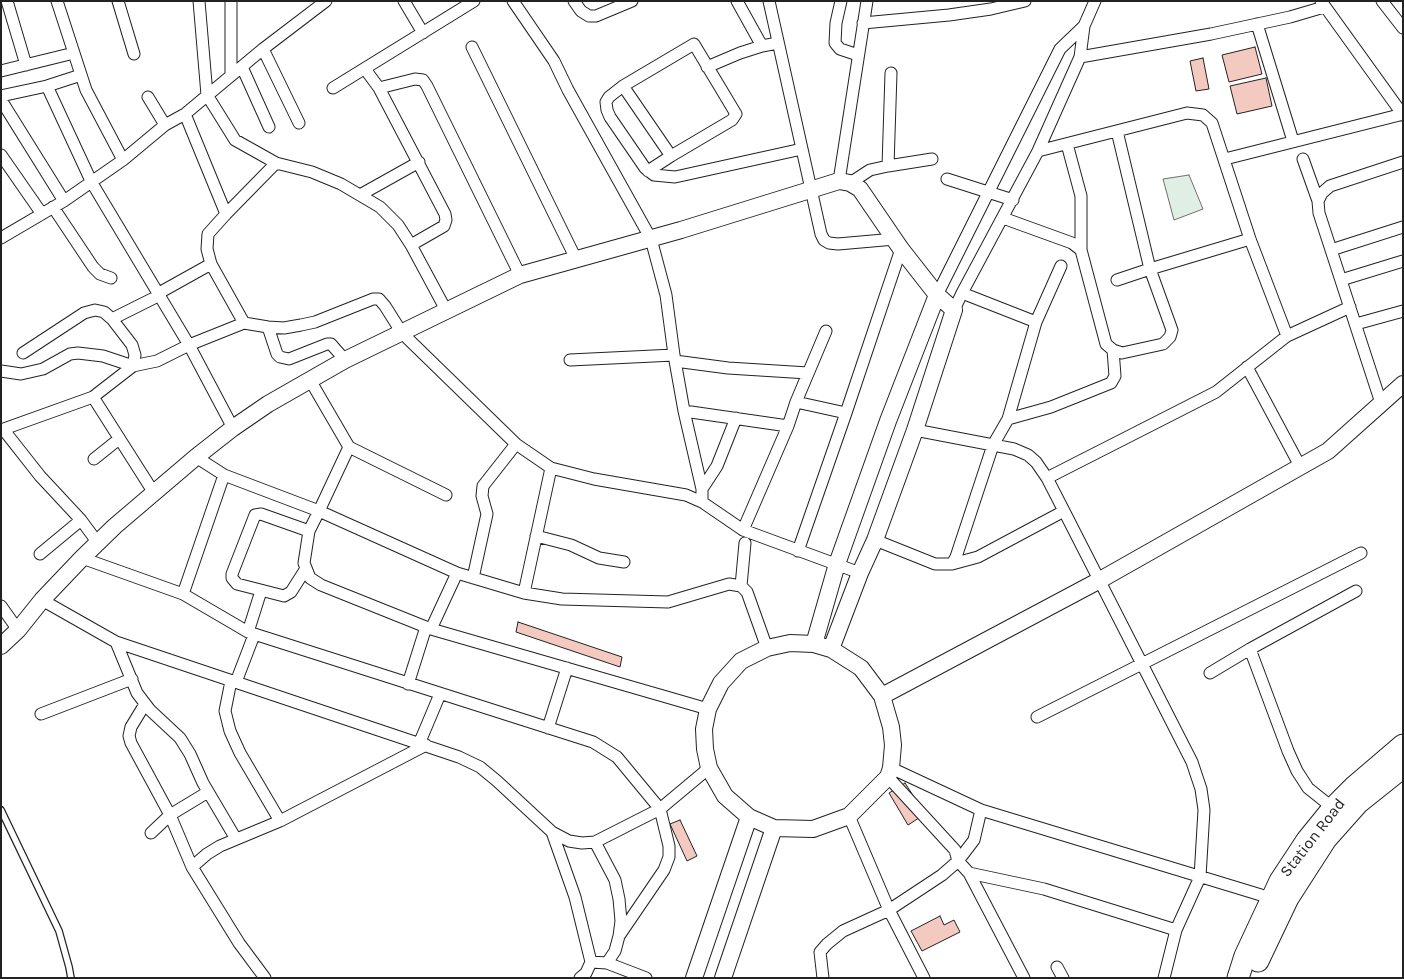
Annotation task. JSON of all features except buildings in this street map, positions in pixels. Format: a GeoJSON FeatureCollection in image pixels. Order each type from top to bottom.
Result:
{"type":"FeatureCollection","features":[{"type":"Feature","properties":{"kind":"highway","name":"Station Road"},"geometry":{"type":"LineString","coordinates":[[1248,976],[1248,948],[1280,881],[1307,840],[1333,808],[1376,767],[1403,745]]}},
{"type":"Feature","properties":{"kind":"highway"},"geometry":{"type":"LineString","coordinates":[[1248,976],[1289,885],[1310,848],[1361,791],[1403,756]]}},
{"type":"Feature","properties":{"kind":"highway"},"geometry":{"type":"LineString","coordinates":[[1248,976],[1288,898],[1326,839],[1358,803],[1403,767]]}},
{"type":"Feature","properties":{"kind":"highway","name":"Station Road"},"geometry":{"type":"LineString","coordinates":[[1248,976],[1278,931],[1299,892],[1330,846],[1351,820],[1379,793],[1403,774]]}},
{"type":"Feature","properties":{"kind":"street"},"geometry":{"type":"LineString","coordinates":[[7,1],[26,64]]}},
{"type":"Feature","properties":{"kind":"street"},"geometry":{"type":"LineString","coordinates":[[57,1],[86,90],[123,160]]}},
{"type":"Feature","properties":{"kind":"street"},"geometry":{"type":"LineString","coordinates":[[118,1],[134,54]]}},
{"type":"Feature","properties":{"kind":"street"},"geometry":{"type":"LineString","coordinates":[[199,1],[207,95],[235,140],[276,163],[312,172],[341,184],[380,207],[398,225],[446,310]]}},
{"type":"Feature","properties":{"kind":"street"},"geometry":{"type":"LineString","coordinates":[[230,1],[231,75]]}},
{"type":"Feature","properties":{"kind":"street"},"geometry":{"type":"LineString","coordinates":[[3,234],[42,214],[92,183],[165,125],[185,114],[263,48],[326,1]]}},
{"type":"Feature","properties":{"kind":"street"},"geometry":{"type":"LineString","coordinates":[[404,1],[423,33]]}},
{"type":"Feature","properties":{"kind":"street"},"geometry":{"type":"LineString","coordinates":[[333,88],[474,1]]}},
{"type":"Feature","properties":{"kind":"street"},"geometry":{"type":"LineString","coordinates":[[513,1],[554,62],[651,239],[666,295],[684,411],[702,489],[702,502]]}},
{"type":"Feature","properties":{"kind":"street"},"geometry":{"type":"LineString","coordinates":[[574,1],[581,11],[589,16],[596,16],[632,1]]}},
{"type":"Feature","properties":{"kind":"street"},"geometry":{"type":"LineString","coordinates":[[737,1],[762,46]]}},
{"type":"Feature","properties":{"kind":"street"},"geometry":{"type":"LineString","coordinates":[[769,1],[821,234],[824,240],[838,244],[898,244]]}},
{"type":"Feature","properties":{"kind":"street"},"geometry":{"type":"LineString","coordinates":[[841,1],[836,23],[835,42],[840,49],[858,55]]}},
{"type":"Feature","properties":{"kind":"street"},"geometry":{"type":"LineString","coordinates":[[845,182],[858,55],[867,1]]}},
{"type":"Feature","properties":{"kind":"street"},"geometry":{"type":"LineString","coordinates":[[863,23],[949,15],[992,9],[1025,1]]}},
{"type":"Feature","properties":{"kind":"street"},"geometry":{"type":"LineString","coordinates":[[831,649],[860,573],[875,540],[915,430],[954,310],[1038,151],[1080,57],[1084,26],[1095,1]]}},
{"type":"Feature","properties":{"kind":"street"},"geometry":{"type":"LineString","coordinates":[[1382,1],[1403,28]]}},
{"type":"Feature","properties":{"kind":"street"},"geometry":{"type":"LineString","coordinates":[[1080,57],[1290,17],[1322,4],[1402,114],[1224,159]]}},
{"type":"Feature","properties":{"kind":"street"},"geometry":{"type":"LineString","coordinates":[[1257,24],[1293,141]]}},
{"type":"Feature","properties":{"kind":"street"},"geometry":{"type":"LineString","coordinates":[[814,644],[837,564],[888,421],[937,295],[1060,49],[1084,26]]}},
{"type":"Feature","properties":{"kind":"street"},"geometry":{"type":"LineString","coordinates":[[707,67],[762,46],[778,43]]}},
{"type":"Feature","properties":{"kind":"street"},"geometry":{"type":"LineString","coordinates":[[648,170],[732,120],[736,114],[694,44],[623,86],[609,97],[606,102],[607,110],[648,170],[654,175],[675,177],[802,149]]}},
{"type":"Feature","properties":{"kind":"street"},"geometry":{"type":"LineString","coordinates":[[472,47],[576,259]]}},
{"type":"Feature","properties":{"kind":"street"},"geometry":{"type":"LineString","coordinates":[[263,48],[299,123]]}},
{"type":"Feature","properties":{"kind":"street"},"geometry":{"type":"LineString","coordinates":[[1,71],[74,53]]}},
{"type":"Feature","properties":{"kind":"street"},"geometry":{"type":"LineString","coordinates":[[242,67],[269,127]]}},
{"type":"Feature","properties":{"kind":"street"},"geometry":{"type":"LineString","coordinates":[[365,69],[379,88],[445,214],[444,226],[411,246]]}},
{"type":"Feature","properties":{"kind":"street"},"geometry":{"type":"LineString","coordinates":[[888,166],[892,73]]}},
{"type":"Feature","properties":{"kind":"street"},"geometry":{"type":"LineString","coordinates":[[1,96],[47,86],[81,75]]}},
{"type":"Feature","properties":{"kind":"street"},"geometry":{"type":"LineString","coordinates":[[379,88],[415,79],[423,80],[428,86],[520,275]]}},
{"type":"Feature","properties":{"kind":"street"},"geometry":{"type":"LineString","coordinates":[[47,86],[92,183],[189,345],[233,428]]}},
{"type":"Feature","properties":{"kind":"street"},"geometry":{"type":"LineString","coordinates":[[623,86],[671,156]]}},
{"type":"Feature","properties":{"kind":"street"},"geometry":{"type":"LineString","coordinates":[[148,97],[165,125]]}},
{"type":"Feature","properties":{"kind":"street"},"geometry":{"type":"LineString","coordinates":[[1,100],[64,201]]}},
{"type":"Feature","properties":{"kind":"street"},"geometry":{"type":"LineString","coordinates":[[185,114],[226,214]]}},
{"type":"Feature","properties":{"kind":"street"},"geometry":{"type":"LineString","coordinates":[[1038,151],[1187,114],[1203,115],[1212,124],[1250,238],[1287,336]]}},
{"type":"Feature","properties":{"kind":"street"},"geometry":{"type":"LineString","coordinates":[[1067,144],[1081,196],[1081,250],[1106,344],[1113,350],[1122,353],[1163,344],[1170,337],[1172,330],[1150,268],[1117,131]]}},
{"type":"Feature","properties":{"kind":"street"},"geometry":{"type":"LineString","coordinates":[[1,155],[42,214]]}},
{"type":"Feature","properties":{"kind":"street"},"geometry":{"type":"LineString","coordinates":[[1303,158],[1381,403]]}},
{"type":"Feature","properties":{"kind":"street"},"geometry":{"type":"LineString","coordinates":[[1,646],[18,630],[42,600],[82,558],[196,457],[268,404],[345,360],[520,275],[651,239],[811,190],[845,182],[870,170],[932,159]]}},
{"type":"Feature","properties":{"kind":"street"},"geometry":{"type":"LineString","coordinates":[[360,194],[418,162]]}},
{"type":"Feature","properties":{"kind":"street"},"geometry":{"type":"LineString","coordinates":[[1318,201],[1322,193],[1330,186],[1403,162]]}},
{"type":"Feature","properties":{"kind":"street"},"geometry":{"type":"LineString","coordinates":[[244,323],[211,264],[207,249],[208,234],[276,163]]}},
{"type":"Feature","properties":{"kind":"street"},"geometry":{"type":"LineString","coordinates":[[947,179],[1013,200]]}},
{"type":"Feature","properties":{"kind":"street"},"geometry":{"type":"LineString","coordinates":[[845,182],[860,189],[898,244],[937,295],[954,310]]}},
{"type":"Feature","properties":{"kind":"street"},"geometry":{"type":"LineString","coordinates":[[53,207],[93,267],[100,274],[111,278]]}},
{"type":"Feature","properties":{"kind":"street"},"geometry":{"type":"LineString","coordinates":[[1003,218],[1072,243],[1081,250]]}},
{"type":"Feature","properties":{"kind":"street"},"geometry":{"type":"LineString","coordinates":[[1331,250],[1403,227]]}},
{"type":"Feature","properties":{"kind":"street"},"geometry":{"type":"LineString","coordinates":[[1118,280],[1150,268],[1250,238]]}},
{"type":"Feature","properties":{"kind":"street"},"geometry":{"type":"LineString","coordinates":[[798,551],[846,413],[898,244]]}},
{"type":"Feature","properties":{"kind":"street"},"geometry":{"type":"LineString","coordinates":[[1341,280],[1403,261]]}},
{"type":"Feature","properties":{"kind":"street"},"geometry":{"type":"LineString","coordinates":[[112,319],[211,264]]}},
{"type":"Feature","properties":{"kind":"street"},"geometry":{"type":"LineString","coordinates":[[952,564],[993,446],[1008,419],[1036,322],[1061,266]]}},
{"type":"Feature","properties":{"kind":"street"},"geometry":{"type":"LineString","coordinates":[[962,293],[1036,322]]}},
{"type":"Feature","properties":{"kind":"street"},"geometry":{"type":"LineString","coordinates":[[98,543],[81,520],[40,476],[2,429],[93,397],[132,366],[157,360],[244,323],[284,328],[302,325],[315,322],[373,299],[379,299],[402,333],[516,444],[551,468],[594,480],[686,495],[702,502],[742,530],[860,573]]}},
{"type":"Feature","properties":{"kind":"street"},"geometry":{"type":"LineString","coordinates":[[1047,478],[1216,392],[1287,336],[1350,307]]}},
{"type":"Feature","properties":{"kind":"street"},"geometry":{"type":"LineString","coordinates":[[23,353],[84,313],[95,310],[104,312],[112,319],[132,345],[135,355],[132,366]]}},
{"type":"Feature","properties":{"kind":"street"},"geometry":{"type":"LineString","coordinates":[[1356,324],[1403,311]]}},
{"type":"Feature","properties":{"kind":"street"},"geometry":{"type":"LineString","coordinates":[[268,327],[277,354],[280,357],[288,359],[326,344],[331,344],[345,360]]}},
{"type":"Feature","properties":{"kind":"street"},"geometry":{"type":"LineString","coordinates":[[742,530],[788,426],[826,331]]}},
{"type":"Feature","properties":{"kind":"street"},"geometry":{"type":"LineString","coordinates":[[1008,419],[1051,407],[1112,382],[1115,376],[1113,350]]}},
{"type":"Feature","properties":{"kind":"street"},"geometry":{"type":"LineString","coordinates":[[1,371],[21,374],[44,369],[70,354],[78,353],[103,356],[132,366]]}},
{"type":"Feature","properties":{"kind":"street"},"geometry":{"type":"LineString","coordinates":[[570,360],[675,358],[728,368],[808,373]]}},
{"type":"Feature","properties":{"kind":"street"},"geometry":{"type":"LineString","coordinates":[[1247,367],[1300,466]]}},
{"type":"Feature","properties":{"kind":"street"},"geometry":{"type":"LineString","coordinates":[[310,380],[349,447],[446,496]]}},
{"type":"Feature","properties":{"kind":"street"},"geometry":{"type":"LineString","coordinates":[[882,696],[1100,580],[1328,451],[1403,384]]}},
{"type":"Feature","properties":{"kind":"street"},"geometry":{"type":"LineString","coordinates":[[93,397],[154,493]]}},
{"type":"Feature","properties":{"kind":"street"},"geometry":{"type":"LineString","coordinates":[[796,402],[846,413]]}},
{"type":"Feature","properties":{"kind":"street"},"geometry":{"type":"LineString","coordinates":[[684,411],[788,426]]}},
{"type":"Feature","properties":{"kind":"street"},"geometry":{"type":"LineString","coordinates":[[702,489],[717,466],[736,418]]}},
{"type":"Feature","properties":{"kind":"street"},"geometry":{"type":"LineString","coordinates":[[915,430],[1014,449],[1028,455],[1036,462],[1047,478],[1192,762],[1201,789],[1204,810],[1200,877],[1176,930],[1164,978]]}},
{"type":"Feature","properties":{"kind":"street"},"geometry":{"type":"LineString","coordinates":[[94,459],[119,438]]}},
{"type":"Feature","properties":{"kind":"street"},"geometry":{"type":"LineString","coordinates":[[473,578],[487,514],[482,496],[483,486],[516,444]]}},
{"type":"Feature","properties":{"kind":"street"},"geometry":{"type":"LineString","coordinates":[[349,447],[309,531],[304,563],[305,570],[310,578],[321,585],[428,628],[708,709]]}},
{"type":"Feature","properties":{"kind":"street"},"geometry":{"type":"LineString","coordinates":[[196,457],[224,474],[319,511],[457,573],[524,593],[562,599],[668,602],[729,584],[740,586],[747,592],[767,648]]}},
{"type":"Feature","properties":{"kind":"street"},"geometry":{"type":"LineString","coordinates":[[524,593],[551,468]]}},
{"type":"Feature","properties":{"kind":"street"},"geometry":{"type":"LineString","coordinates":[[183,594],[224,474]]}},
{"type":"Feature","properties":{"kind":"street"},"geometry":{"type":"LineString","coordinates":[[875,540],[935,564],[952,564],[978,556],[1064,511]]}},
{"type":"Feature","properties":{"kind":"street"},"geometry":{"type":"LineString","coordinates":[[305,570],[288,595],[284,596],[237,584],[232,578],[253,516],[261,514],[309,531]]}},
{"type":"Feature","properties":{"kind":"street"},"geometry":{"type":"LineString","coordinates":[[40,554],[81,520]]}},
{"type":"Feature","properties":{"kind":"street"},"geometry":{"type":"LineString","coordinates":[[536,536],[571,545],[599,558],[624,562]]}},
{"type":"Feature","properties":{"kind":"street"},"geometry":{"type":"LineString","coordinates":[[740,586],[745,543]]}},
{"type":"Feature","properties":{"kind":"street"},"geometry":{"type":"LineString","coordinates":[[1037,717],[1361,552]]}},
{"type":"Feature","properties":{"kind":"street"},"geometry":{"type":"LineString","coordinates":[[82,558],[183,594],[251,634],[593,742],[617,757],[660,809],[669,846],[669,857],[664,870],[619,936]]}},
{"type":"Feature","properties":{"kind":"street"},"geometry":{"type":"LineString","coordinates":[[408,684],[428,628],[457,573]]}},
{"type":"Feature","properties":{"kind":"street"},"geometry":{"type":"LineString","coordinates":[[261,590],[251,634],[225,711],[230,731],[240,753],[280,821]]}},
{"type":"Feature","properties":{"kind":"street"},"geometry":{"type":"LineString","coordinates":[[1210,673],[1356,591]]}},
{"type":"Feature","properties":{"kind":"street"},"geometry":{"type":"LineString","coordinates":[[42,600],[116,642],[459,757],[480,767],[552,832],[569,842],[595,842],[660,809],[709,768]]}},
{"type":"Feature","properties":{"kind":"street"},"geometry":{"type":"LineString","coordinates":[[1,606],[18,630]]}},
{"type":"Feature","properties":{"kind":"street"},"geometry":{"type":"LineString","coordinates":[[116,642],[137,693],[145,704],[180,738],[190,754],[208,792],[236,839]]}},
{"type":"Feature","properties":{"kind":"street"},"geometry":{"type":"LineString","coordinates":[[790,643],[814,644],[831,649],[861,668],[882,696],[891,727],[893,745],[890,772],[849,816],[813,830],[774,828],[749,817],[725,796],[709,768],[704,749],[704,729],[708,709],[721,683],[741,661],[767,648],[790,643]]}},
{"type":"Feature","properties":{"kind":"street"},"geometry":{"type":"LineString","coordinates":[[1250,649],[1297,771],[1308,788],[1333,808]]}},
{"type":"Feature","properties":{"kind":"street"},"geometry":{"type":"LineString","coordinates":[[548,728],[567,668]]}},
{"type":"Feature","properties":{"kind":"street"},"geometry":{"type":"LineString","coordinates":[[41,714],[132,679]]}},
{"type":"Feature","properties":{"kind":"street"},"geometry":{"type":"LineString","coordinates":[[192,867],[207,854],[236,839],[280,821],[423,744],[440,694]]}},
{"type":"Feature","properties":{"kind":"street"},"geometry":{"type":"LineString","coordinates":[[145,704],[130,726],[129,736],[170,815],[192,867],[239,943],[265,978]]}},
{"type":"Feature","properties":{"kind":"street"},"geometry":{"type":"LineString","coordinates":[[890,772],[981,810],[1261,896]]}},
{"type":"Feature","properties":{"kind":"street"},"geometry":{"type":"LineString","coordinates":[[890,772],[956,850],[958,861],[969,873],[1024,978]]}},
{"type":"Feature","properties":{"kind":"street"},"geometry":{"type":"LineString","coordinates":[[152,833],[170,815],[208,792]]}},
{"type":"Feature","properties":{"kind":"street"},"geometry":{"type":"LineString","coordinates":[[823,978],[820,952],[827,944],[843,931],[889,910],[958,861],[974,840],[981,810]]}},
{"type":"Feature","properties":{"kind":"street"},"geometry":{"type":"LineString","coordinates":[[849,816],[889,910],[924,978]]}},
{"type":"Feature","properties":{"kind":"street"},"geometry":{"type":"LineString","coordinates":[[694,978],[749,817]]}},
{"type":"Feature","properties":{"kind":"street"},"geometry":{"type":"LineString","coordinates":[[723,978],[774,828]]}},
{"type":"Feature","properties":{"kind":"street"},"geometry":{"type":"LineString","coordinates":[[552,832],[575,897],[591,962],[586,973],[580,978]]}},
{"type":"Feature","properties":{"kind":"street"},"geometry":{"type":"LineString","coordinates":[[595,842],[615,880],[622,921],[616,951],[607,963]]}},
{"type":"Feature","properties":{"kind":"street"},"geometry":{"type":"LineString","coordinates":[[969,873],[1044,889],[1176,930]]}},
{"type":"Feature","properties":{"kind":"street"},"geometry":{"type":"LineString","coordinates":[[591,962],[607,963],[646,978]]}},
{"type":"Feature","properties":{"kind":"street"},"geometry":{"type":"LineString","coordinates":[[1057,967],[1063,978]]}},
{"type":"Feature","properties":{"kind":"lane"},"geometry":{"type":"LineString","coordinates":[[1,810],[59,931],[70,968],[71,978]]}},
{"type":"Feature","properties":{"kind":"green space"},"geometry":{"type":"Polygon","coordinates":[[[1189,175],[1203,209],[1174,220],[1163,179],[1189,175]]]}}]}
